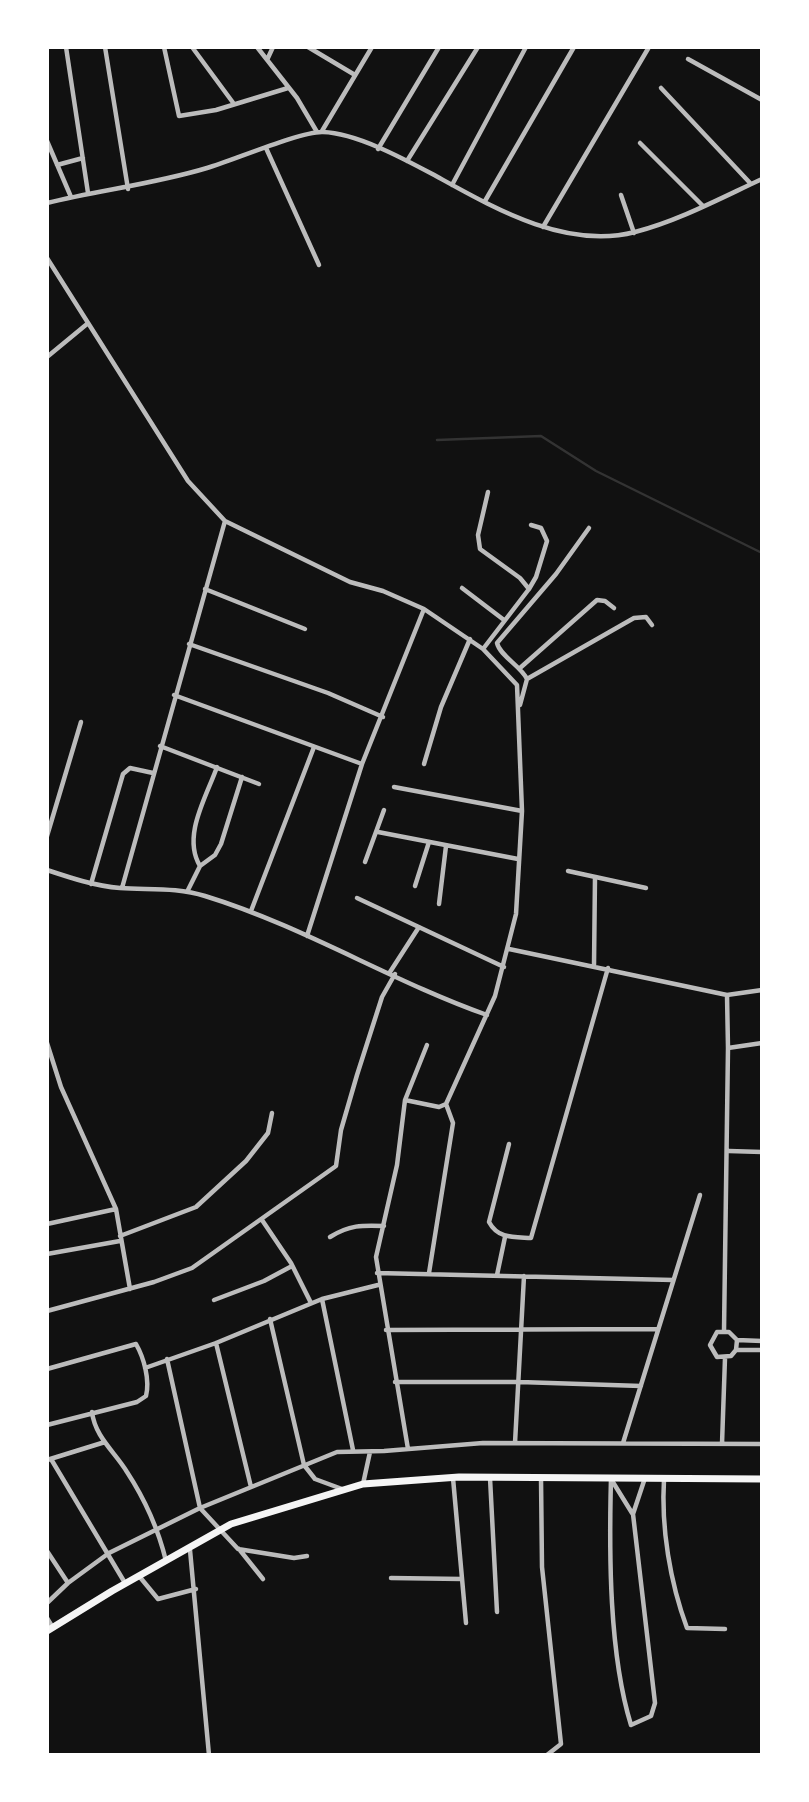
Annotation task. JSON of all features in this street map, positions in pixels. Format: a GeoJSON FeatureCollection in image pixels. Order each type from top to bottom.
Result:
{"type":"FeatureCollection","features":[{"type":"Feature","properties":{"kind":"main road"},"geometry":{"type":"LineString","coordinates":[[50,1630],[125,1584],[223,1530],[363,1484],[453,1478],[762,1479]]}},
{"type":"Feature","properties":{"kind":"street"},"geometry":{"type":"LineString","coordinates":[[66,47],[88,193]]}},
{"type":"Feature","properties":{"kind":"street"},"geometry":{"type":"LineString","coordinates":[[105,47],[128,189]]}},
{"type":"Feature","properties":{"kind":"street"},"geometry":{"type":"LineString","coordinates":[[164,47],[179,116],[288,88]]}},
{"type":"Feature","properties":{"kind":"street"},"geometry":{"type":"LineString","coordinates":[[192,47],[234,104]]}},
{"type":"Feature","properties":{"kind":"street"},"geometry":{"type":"LineString","coordinates":[[257,47],[319,132]]}},
{"type":"Feature","properties":{"kind":"street"},"geometry":{"type":"LineString","coordinates":[[267,61],[272,47]]}},
{"type":"Feature","properties":{"kind":"street"},"geometry":{"type":"LineString","coordinates":[[308,47],[355,75]]}},
{"type":"Feature","properties":{"kind":"street"},"geometry":{"type":"LineString","coordinates":[[319,132],[372,47]]}},
{"type":"Feature","properties":{"kind":"street"},"geometry":{"type":"LineString","coordinates":[[378,149],[439,47]]}},
{"type":"Feature","properties":{"kind":"street"},"geometry":{"type":"LineString","coordinates":[[407,161],[478,47]]}},
{"type":"Feature","properties":{"kind":"street"},"geometry":{"type":"LineString","coordinates":[[452,185],[526,47]]}},
{"type":"Feature","properties":{"kind":"street"},"geometry":{"type":"LineString","coordinates":[[484,201],[574,47]]}},
{"type":"Feature","properties":{"kind":"street"},"geometry":{"type":"LineString","coordinates":[[543,227],[649,47]]}},
{"type":"Feature","properties":{"kind":"street"},"geometry":{"type":"LineString","coordinates":[[688,59],[762,100]]}},
{"type":"Feature","properties":{"kind":"street"},"geometry":{"type":"LineString","coordinates":[[661,88],[751,184]]}},
{"type":"Feature","properties":{"kind":"street"},"geometry":{"type":"LineString","coordinates":[[47,203],[88,193],[128,189],[206,169],[319,132],[378,149],[407,161],[484,201],[543,227],[591,236],[634,233],[762,180]]}},
{"type":"Feature","properties":{"kind":"street"},"geometry":{"type":"LineString","coordinates":[[47,141],[71,197]]}},
{"type":"Feature","properties":{"kind":"street"},"geometry":{"type":"LineString","coordinates":[[640,143],[703,206]]}},
{"type":"Feature","properties":{"kind":"street"},"geometry":{"type":"LineString","coordinates":[[266,148],[318,265]]}},
{"type":"Feature","properties":{"kind":"street"},"geometry":{"type":"LineString","coordinates":[[57,164],[83,158]]}},
{"type":"Feature","properties":{"kind":"street"},"geometry":{"type":"LineString","coordinates":[[621,195],[634,233]]}},
{"type":"Feature","properties":{"kind":"street"},"geometry":{"type":"LineString","coordinates":[[47,258],[188,481],[225,521],[350,582],[383,591],[424,609],[483,649],[513,678],[520,705],[522,811],[518,892],[509,948],[486,1016],[446,1104],[439,1107],[405,1100]]}},
{"type":"Feature","properties":{"kind":"street"},"geometry":{"type":"LineString","coordinates":[[48,355],[87,324]]}},
{"type":"Feature","properties":{"kind":"street"},"geometry":{"type":"LineString","coordinates":[[488,492],[478,535],[480,549],[520,578],[529,589]]}},
{"type":"Feature","properties":{"kind":"street"},"geometry":{"type":"LineString","coordinates":[[121,888],[225,521]]}},
{"type":"Feature","properties":{"kind":"street"},"geometry":{"type":"LineString","coordinates":[[483,649],[536,578],[547,541],[541,528],[531,525]]}},
{"type":"Feature","properties":{"kind":"street"},"geometry":{"type":"LineString","coordinates":[[527,679],[520,668],[499,650],[497,643],[556,574],[589,528]]}},
{"type":"Feature","properties":{"kind":"street"},"geometry":{"type":"LineString","coordinates":[[462,588],[504,621]]}},
{"type":"Feature","properties":{"kind":"street"},"geometry":{"type":"LineString","coordinates":[[205,589],[305,629]]}},
{"type":"Feature","properties":{"kind":"street"},"geometry":{"type":"LineString","coordinates":[[520,668],[597,600],[601,599],[614,608]]}},
{"type":"Feature","properties":{"kind":"street"},"geometry":{"type":"LineString","coordinates":[[307,936],[362,764],[424,609]]}},
{"type":"Feature","properties":{"kind":"street"},"geometry":{"type":"LineString","coordinates":[[520,705],[527,679],[634,618],[646,617],[652,625]]}},
{"type":"Feature","properties":{"kind":"street"},"geometry":{"type":"LineString","coordinates":[[424,764],[441,708],[470,639]]}},
{"type":"Feature","properties":{"kind":"street"},"geometry":{"type":"LineString","coordinates":[[189,644],[328,693],[383,717]]}},
{"type":"Feature","properties":{"kind":"street"},"geometry":{"type":"LineString","coordinates":[[174,695],[362,764]]}},
{"type":"Feature","properties":{"kind":"street"},"geometry":{"type":"LineString","coordinates":[[47,836],[81,722]]}},
{"type":"Feature","properties":{"kind":"street"},"geometry":{"type":"LineString","coordinates":[[160,746],[259,784]]}},
{"type":"Feature","properties":{"kind":"street"},"geometry":{"type":"LineString","coordinates":[[251,911],[314,747]]}},
{"type":"Feature","properties":{"kind":"street"},"geometry":{"type":"LineString","coordinates":[[91,884],[122,774],[134,768],[153,772]]}},
{"type":"Feature","properties":{"kind":"street"},"geometry":{"type":"LineString","coordinates":[[200,866],[193,854],[191,840],[217,768]]}},
{"type":"Feature","properties":{"kind":"street"},"geometry":{"type":"LineString","coordinates":[[187,892],[200,866],[215,855],[221,844],[242,777]]}},
{"type":"Feature","properties":{"kind":"street"},"geometry":{"type":"LineString","coordinates":[[394,787],[522,811]]}},
{"type":"Feature","properties":{"kind":"street"},"geometry":{"type":"LineString","coordinates":[[365,862],[384,810]]}},
{"type":"Feature","properties":{"kind":"street"},"geometry":{"type":"LineString","coordinates":[[378,832],[518,859]]}},
{"type":"Feature","properties":{"kind":"street"},"geometry":{"type":"LineString","coordinates":[[415,886],[429,842]]}},
{"type":"Feature","properties":{"kind":"street"},"geometry":{"type":"LineString","coordinates":[[439,904],[446,845]]}},
{"type":"Feature","properties":{"kind":"street"},"geometry":{"type":"LineString","coordinates":[[47,870],[91,884],[187,892],[251,911],[486,1016]]}},
{"type":"Feature","properties":{"kind":"street"},"geometry":{"type":"LineString","coordinates":[[568,871],[646,888]]}},
{"type":"Feature","properties":{"kind":"street"},"geometry":{"type":"LineString","coordinates":[[594,965],[595,877]]}},
{"type":"Feature","properties":{"kind":"street"},"geometry":{"type":"LineString","coordinates":[[357,898],[504,967]]}},
{"type":"Feature","properties":{"kind":"street"},"geometry":{"type":"LineString","coordinates":[[47,1311],[130,1289],[192,1268],[336,1166],[341,1130],[382,997],[419,927]]}},
{"type":"Feature","properties":{"kind":"street"},"geometry":{"type":"LineString","coordinates":[[509,948],[727,995],[762,990]]}},
{"type":"Feature","properties":{"kind":"street"},"geometry":{"type":"LineString","coordinates":[[509,1144],[489,1222],[494,1231],[505,1237],[531,1238],[608,968]]}},
{"type":"Feature","properties":{"kind":"street"},"geometry":{"type":"LineString","coordinates":[[724,1331],[729,1151],[727,995]]}},
{"type":"Feature","properties":{"kind":"street"},"geometry":{"type":"LineString","coordinates":[[47,1042],[72,1111],[116,1209],[130,1289]]}},
{"type":"Feature","properties":{"kind":"street"},"geometry":{"type":"LineString","coordinates":[[729,1048],[762,1042]]}},
{"type":"Feature","properties":{"kind":"street"},"geometry":{"type":"LineString","coordinates":[[408,1448],[378,1285],[376,1257],[384,1226],[405,1100],[427,1045]]}},
{"type":"Feature","properties":{"kind":"street"},"geometry":{"type":"LineString","coordinates":[[429,1273],[453,1123],[446,1104]]}},
{"type":"Feature","properties":{"kind":"street"},"geometry":{"type":"LineString","coordinates":[[47,1254],[120,1239],[197,1207],[246,1161],[268,1133],[272,1113]]}},
{"type":"Feature","properties":{"kind":"street"},"geometry":{"type":"LineString","coordinates":[[729,1151],[762,1152]]}},
{"type":"Feature","properties":{"kind":"street"},"geometry":{"type":"LineString","coordinates":[[623,1444],[700,1195]]}},
{"type":"Feature","properties":{"kind":"street"},"geometry":{"type":"LineString","coordinates":[[47,1224],[116,1209]]}},
{"type":"Feature","properties":{"kind":"street"},"geometry":{"type":"LineString","coordinates":[[262,1220],[312,1303]]}},
{"type":"Feature","properties":{"kind":"street"},"geometry":{"type":"LineString","coordinates":[[330,1237],[343,1228],[358,1224],[384,1226]]}},
{"type":"Feature","properties":{"kind":"street"},"geometry":{"type":"LineString","coordinates":[[497,1275],[505,1237]]}},
{"type":"Feature","properties":{"kind":"street"},"geometry":{"type":"LineString","coordinates":[[214,1300],[264,1281],[292,1266]]}},
{"type":"Feature","properties":{"kind":"street"},"geometry":{"type":"LineString","coordinates":[[376,1273],[673,1280]]}},
{"type":"Feature","properties":{"kind":"street"},"geometry":{"type":"LineString","coordinates":[[515,1443],[524,1276]]}},
{"type":"Feature","properties":{"kind":"street"},"geometry":{"type":"LineString","coordinates":[[145,1368],[216,1343],[321,1299],[378,1285]]}},
{"type":"Feature","properties":{"kind":"street"},"geometry":{"type":"LineString","coordinates":[[321,1299],[354,1450]]}},
{"type":"Feature","properties":{"kind":"street"},"geometry":{"type":"LineString","coordinates":[[270,1319],[304,1465],[315,1479],[342,1489]]}},
{"type":"Feature","properties":{"kind":"street"},"geometry":{"type":"LineString","coordinates":[[386,1330],[658,1329]]}},
{"type":"Feature","properties":{"kind":"street"},"geometry":{"type":"LineString","coordinates":[[762,1341],[737,1340],[724,1331],[717,1332],[710,1345],[717,1357],[724,1358],[736,1350],[762,1350]]}},
{"type":"Feature","properties":{"kind":"street"},"geometry":{"type":"LineString","coordinates":[[736,1350],[737,1340]]}},
{"type":"Feature","properties":{"kind":"street"},"geometry":{"type":"LineString","coordinates":[[216,1343],[251,1487]]}},
{"type":"Feature","properties":{"kind":"street"},"geometry":{"type":"LineString","coordinates":[[47,1368],[136,1344],[145,1368],[147,1392],[143,1399],[47,1425]]}},
{"type":"Feature","properties":{"kind":"street"},"geometry":{"type":"LineString","coordinates":[[722,1444],[724,1358]]}},
{"type":"Feature","properties":{"kind":"street"},"geometry":{"type":"LineString","coordinates":[[167,1359],[200,1508],[223,1530],[262,1579]]}},
{"type":"Feature","properties":{"kind":"street"},"geometry":{"type":"LineString","coordinates":[[395,1382],[520,1382],[641,1387]]}},
{"type":"Feature","properties":{"kind":"street"},"geometry":{"type":"LineString","coordinates":[[92,1412],[97,1432],[130,1476],[159,1530],[166,1562]]}},
{"type":"Feature","properties":{"kind":"street"},"geometry":{"type":"LineString","coordinates":[[105,1442],[49,1460],[109,1553],[125,1584]]}},
{"type":"Feature","properties":{"kind":"street"},"geometry":{"type":"LineString","coordinates":[[47,1603],[68,1583],[109,1553],[200,1508],[337,1452],[515,1443],[762,1444]]}},
{"type":"Feature","properties":{"kind":"street"},"geometry":{"type":"LineString","coordinates":[[363,1484],[370,1452]]}},
{"type":"Feature","properties":{"kind":"street"},"geometry":{"type":"LineString","coordinates":[[453,1478],[466,1623]]}},
{"type":"Feature","properties":{"kind":"street"},"geometry":{"type":"LineString","coordinates":[[491,1478],[497,1612]]}},
{"type":"Feature","properties":{"kind":"street"},"geometry":{"type":"LineString","coordinates":[[541,1478],[542,1567],[561,1744],[547,1755]]}},
{"type":"Feature","properties":{"kind":"street"},"geometry":{"type":"LineString","coordinates":[[611,1478],[633,1514],[655,1703],[650,1716],[631,1725],[624,1702],[617,1656],[610,1525],[611,1478]]}},
{"type":"Feature","properties":{"kind":"street"},"geometry":{"type":"LineString","coordinates":[[633,1514],[645,1478]]}},
{"type":"Feature","properties":{"kind":"street"},"geometry":{"type":"LineString","coordinates":[[664,1478],[664,1517],[671,1573],[687,1628],[724,1629]]}},
{"type":"Feature","properties":{"kind":"street"},"geometry":{"type":"LineString","coordinates":[[238,1549],[294,1558],[307,1556]]}},
{"type":"Feature","properties":{"kind":"street"},"geometry":{"type":"LineString","coordinates":[[190,1550],[196,1589],[204,1727],[209,1755]]}},
{"type":"Feature","properties":{"kind":"street"},"geometry":{"type":"LineString","coordinates":[[47,1551],[68,1583]]}},
{"type":"Feature","properties":{"kind":"street"},"geometry":{"type":"LineString","coordinates":[[139,1576],[158,1599],[196,1589]]}},
{"type":"Feature","properties":{"kind":"street"},"geometry":{"type":"LineString","coordinates":[[391,1578],[462,1579]]}},
{"type":"Feature","properties":{"kind":"street"},"geometry":{"type":"LineString","coordinates":[[47,1618],[50,1630]]}},
{"type":"Feature","properties":{"kind":"waterway"},"geometry":{"type":"LineString","coordinates":[[437,440],[541,436],[596,471],[762,553]]}}]}
